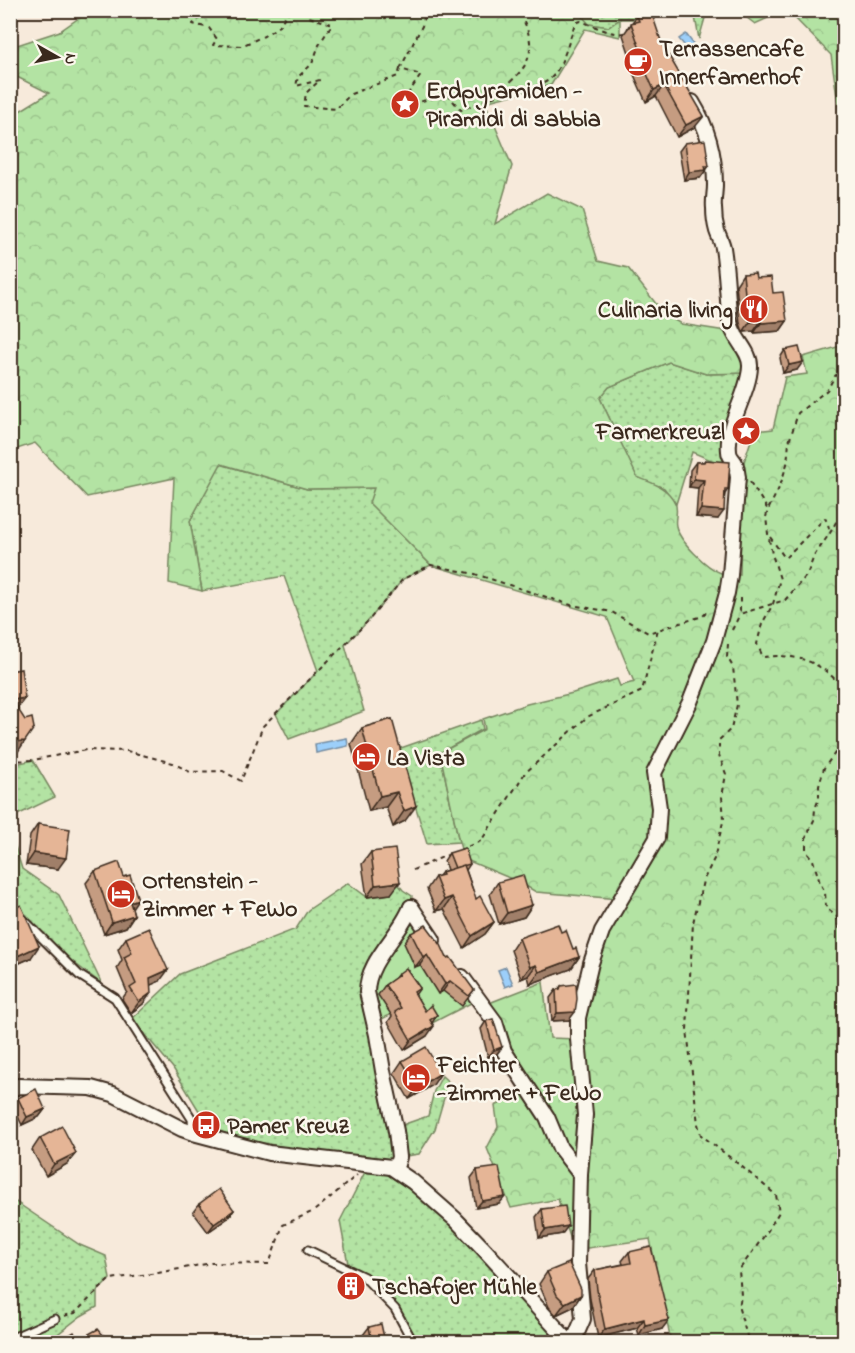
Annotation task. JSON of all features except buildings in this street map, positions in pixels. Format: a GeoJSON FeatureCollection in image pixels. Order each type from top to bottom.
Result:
{"type":"FeatureCollection","features":[{"type":"Feature","properties":{"kind":"street"},"geometry":{"type":"LineString","coordinates":[[391,1167],[419,1187],[455,1220],[571,1342],[583,1319],[578,1263],[580,1174],[585,1115],[578,1018],[591,963],[602,931],[657,838],[659,808],[654,773],[690,702],[714,641],[727,593],[738,477],[736,464],[730,457],[729,451],[731,430],[750,368],[749,357],[735,338],[731,325],[723,245],[717,231],[714,209],[715,185],[711,143],[702,118],[686,92]]}},
{"type":"Feature","properties":{"kind":"street"},"geometry":{"type":"LineString","coordinates":[[10,1090],[18,1086],[91,1088],[113,1094],[193,1133],[269,1153],[391,1167],[397,1164],[399,1157],[396,1131],[367,992],[368,979],[372,969],[403,924],[411,907],[444,954]]}},
{"type":"Feature","properties":{"kind":"street"},"geometry":{"type":"LineString","coordinates":[[456,970],[495,1022],[504,1051],[547,1117],[560,1148],[580,1174]]}},
{"type":"Feature","properties":{"kind":"lane"},"geometry":{"type":"LineString","coordinates":[[10,906],[79,975],[115,998],[192,1119],[193,1133]]}},
{"type":"Feature","properties":{"kind":"lane"},"geometry":{"type":"LineString","coordinates":[[308,1250],[364,1277],[394,1309],[413,1342]]}},
{"type":"Feature","properties":{"kind":"lane"},"geometry":{"type":"LineString","coordinates":[[10,1339],[55,1319]]}},
{"type":"Feature","properties":{"kind":"path"},"geometry":{"type":"LineString","coordinates":[[193,10],[200,17],[193,24],[209,28],[217,39],[213,45],[241,46],[264,36],[279,26],[288,13],[294,10]]}},
{"type":"Feature","properties":{"kind":"path"},"geometry":{"type":"LineString","coordinates":[[304,10],[309,17],[332,24],[319,45],[312,64],[298,77],[296,86],[320,80],[306,93],[304,106],[336,109],[351,94],[398,76],[422,26],[426,10]]}},
{"type":"Feature","properties":{"kind":"path"},"geometry":{"type":"LineString","coordinates":[[495,96],[523,70],[530,54],[527,29],[519,10]]}},
{"type":"Feature","properties":{"kind":"path"},"geometry":{"type":"LineString","coordinates":[[400,69],[421,75],[398,108],[447,94],[461,110],[495,96],[550,80],[564,54],[574,23],[581,21],[620,34],[625,32],[630,23],[638,21]]}},
{"type":"Feature","properties":{"kind":"path"},"geometry":{"type":"LineString","coordinates":[[844,367],[826,390],[798,413],[789,442],[787,464],[766,517],[772,554],[780,579],[773,604],[762,624],[757,644],[763,657],[778,655],[798,658],[815,664],[835,678],[844,690]]}},
{"type":"Feature","properties":{"kind":"path"},"geometry":{"type":"LineString","coordinates":[[750,482],[768,510]]}},
{"type":"Feature","properties":{"kind":"path"},"geometry":{"type":"LineString","coordinates":[[740,614],[785,600],[807,575],[814,555],[840,515],[844,513]]}},
{"type":"Feature","properties":{"kind":"path"},"geometry":{"type":"LineString","coordinates":[[768,534],[785,558],[825,518],[830,533]]}},
{"type":"Feature","properties":{"kind":"path"},"geometry":{"type":"LineString","coordinates":[[10,762],[86,750],[127,751],[173,763],[190,772],[223,771],[242,780],[263,726],[361,628],[403,579],[431,565],[475,574],[571,605],[612,612],[648,633],[703,616],[711,609]]}},
{"type":"Feature","properties":{"kind":"path"},"geometry":{"type":"LineString","coordinates":[[740,597],[740,614],[729,636],[727,657],[733,667],[737,705],[731,729],[719,740],[719,754],[726,774],[722,797],[724,818],[714,859],[703,881],[693,923],[687,1030],[701,1135],[776,1195],[779,1212],[739,1270],[741,1295],[739,1309],[747,1336],[752,1342]]}},
{"type":"Feature","properties":{"kind":"path"},"geometry":{"type":"LineString","coordinates":[[412,870],[482,841],[525,773],[587,717],[642,691],[658,629]]}},
{"type":"Feature","properties":{"kind":"path"},"geometry":{"type":"LineString","coordinates":[[844,737],[843,742],[824,768],[814,820],[806,838],[806,851],[813,860],[825,892],[826,908],[837,917],[839,928],[844,935]]}},
{"type":"Feature","properties":{"kind":"path"},"geometry":{"type":"LineString","coordinates":[[55,1319],[75,1313],[110,1279],[211,1263],[268,1264],[283,1225],[314,1211],[368,1166]]}},
{"type":"Feature","properties":{"kind":"green space"},"geometry":{"type":"Polygon","coordinates":[[[577,10],[589,24],[609,27],[620,19],[620,37],[585,29],[551,85],[485,102],[512,166],[495,224],[547,193],[582,210],[598,261],[628,268],[664,314],[681,324],[732,332],[748,373],[706,374],[669,362],[609,387],[600,398],[637,477],[659,486],[672,498],[676,506],[678,532],[694,553],[708,566],[723,574],[740,575],[742,468],[754,431],[773,429],[785,377],[807,374],[803,357],[844,345],[844,1342],[671,1342],[650,1239],[574,1250],[558,1199],[511,1208],[487,1148],[498,1127],[495,1106],[529,1090],[484,1005],[543,982],[550,1038],[577,1039],[578,1018],[619,899],[536,892],[519,882],[464,859],[440,753],[485,729],[483,719],[617,679],[620,686],[634,682],[607,617],[431,565],[369,503],[374,488],[307,489],[221,464],[190,521],[202,591],[169,583],[174,478],[87,497],[35,443],[11,451],[10,117],[49,93],[11,74],[11,47],[60,31],[89,11],[577,10]]]}},
{"type":"Feature","properties":{"kind":"green space"},"geometry":{"type":"Polygon","coordinates":[[[577,11],[682,11],[643,14],[643,19],[620,19],[609,27],[588,24],[577,11]]]}},
{"type":"Feature","properties":{"kind":"green space"},"geometry":{"type":"Polygon","coordinates":[[[694,11],[707,11],[699,39],[694,11]]]}},
{"type":"Feature","properties":{"kind":"green space"},"geometry":{"type":"Polygon","coordinates":[[[738,11],[783,11],[755,24],[738,11]]]}},
{"type":"Feature","properties":{"kind":"green space"},"geometry":{"type":"Polygon","coordinates":[[[788,11],[844,11],[844,145],[831,55],[788,11]]]}},
{"type":"Feature","properties":{"kind":"green space"},"geometry":{"type":"Polygon","coordinates":[[[669,362],[706,374],[748,373],[730,468],[692,452],[676,504],[664,488],[637,478],[600,398],[609,387],[669,362]]]}},
{"type":"Feature","properties":{"kind":"green space"},"geometry":{"type":"Polygon","coordinates":[[[220,464],[307,489],[374,488],[370,503],[431,565],[403,579],[345,645],[364,711],[289,739],[276,714],[318,671],[284,576],[202,591],[190,521],[220,464]]]}},
{"type":"Feature","properties":{"kind":"green space"},"geometry":{"type":"Polygon","coordinates":[[[481,720],[483,729],[440,753],[459,842],[427,844],[398,749],[481,720]]]}},
{"type":"Feature","properties":{"kind":"green space"},"geometry":{"type":"Polygon","coordinates":[[[33,760],[55,797],[11,818],[11,765],[33,760]]]}},
{"type":"Feature","properties":{"kind":"green space"},"geometry":{"type":"Polygon","coordinates":[[[10,830],[22,869],[59,895],[102,984],[69,959],[11,901],[10,830]]]}},
{"type":"Feature","properties":{"kind":"green space"},"geometry":{"type":"Polygon","coordinates":[[[348,883],[367,897],[390,884],[399,885],[412,896],[411,907],[372,969],[397,1131],[405,1124],[428,1116],[434,1091],[442,1076],[453,1086],[444,1098],[435,1129],[419,1154],[399,1157],[402,1174],[569,1342],[413,1342],[403,1322],[375,1287],[349,1269],[340,1221],[368,1166],[365,1162],[231,1137],[207,1124],[173,1068],[132,1019],[180,974],[296,929],[308,910],[348,883]]]}},
{"type":"Feature","properties":{"kind":"green space"},"geometry":{"type":"Polygon","coordinates":[[[408,915],[432,938],[479,999],[432,1023],[416,1002],[374,1023],[367,992],[408,915]]]}},
{"type":"Feature","properties":{"kind":"green space"},"geometry":{"type":"Polygon","coordinates":[[[10,1198],[80,1245],[106,1256],[110,1279],[97,1292],[97,1307],[81,1316],[50,1340],[11,1342],[10,1198]]]}},
{"type":"Feature","properties":{"kind":"water"},"geometry":{"type":"Polygon","coordinates":[[[686,34],[700,53],[694,57],[679,39],[686,34]]]}},
{"type":"Feature","properties":{"kind":"water"},"geometry":{"type":"Polygon","coordinates":[[[347,738],[348,746],[316,753],[315,744],[347,738]]]}},
{"type":"Feature","properties":{"kind":"water"},"geometry":{"type":"Polygon","coordinates":[[[506,967],[513,984],[505,987],[498,970],[506,967]]]}},
{"type":"Feature","properties":{"kind":"place","name":"Terrassencafe Innerfamerhof"},"geometry":{"type":"Point","coordinates":[638,62]}},
{"type":"Feature","properties":{"kind":"place","name":"Erdpyramiden - Piramidi di sabbia"},"geometry":{"type":"Point","coordinates":[405,104]}},
{"type":"Feature","properties":{"kind":"place","name":"Culinaria living"},"geometry":{"type":"Point","coordinates":[754,309]}},
{"type":"Feature","properties":{"kind":"place","name":"Farmerkreuzl"},"geometry":{"type":"Point","coordinates":[746,431]}},
{"type":"Feature","properties":{"kind":"place","name":"La Vista"},"geometry":{"type":"Point","coordinates":[366,757]}},
{"type":"Feature","properties":{"kind":"place","name":"Ortenstein - Zimmer + FeWo"},"geometry":{"type":"Point","coordinates":[121,894]}},
{"type":"Feature","properties":{"kind":"place","name":"Feichter -Zimmer + FeWo"},"geometry":{"type":"Point","coordinates":[416,1078]}},
{"type":"Feature","properties":{"kind":"place","name":"Pamer Kreuz"},"geometry":{"type":"Point","coordinates":[206,1125]}},
{"type":"Feature","properties":{"kind":"place","name":"Tschafojer Mühle"},"geometry":{"type":"Point","coordinates":[351,1286]}}]}
